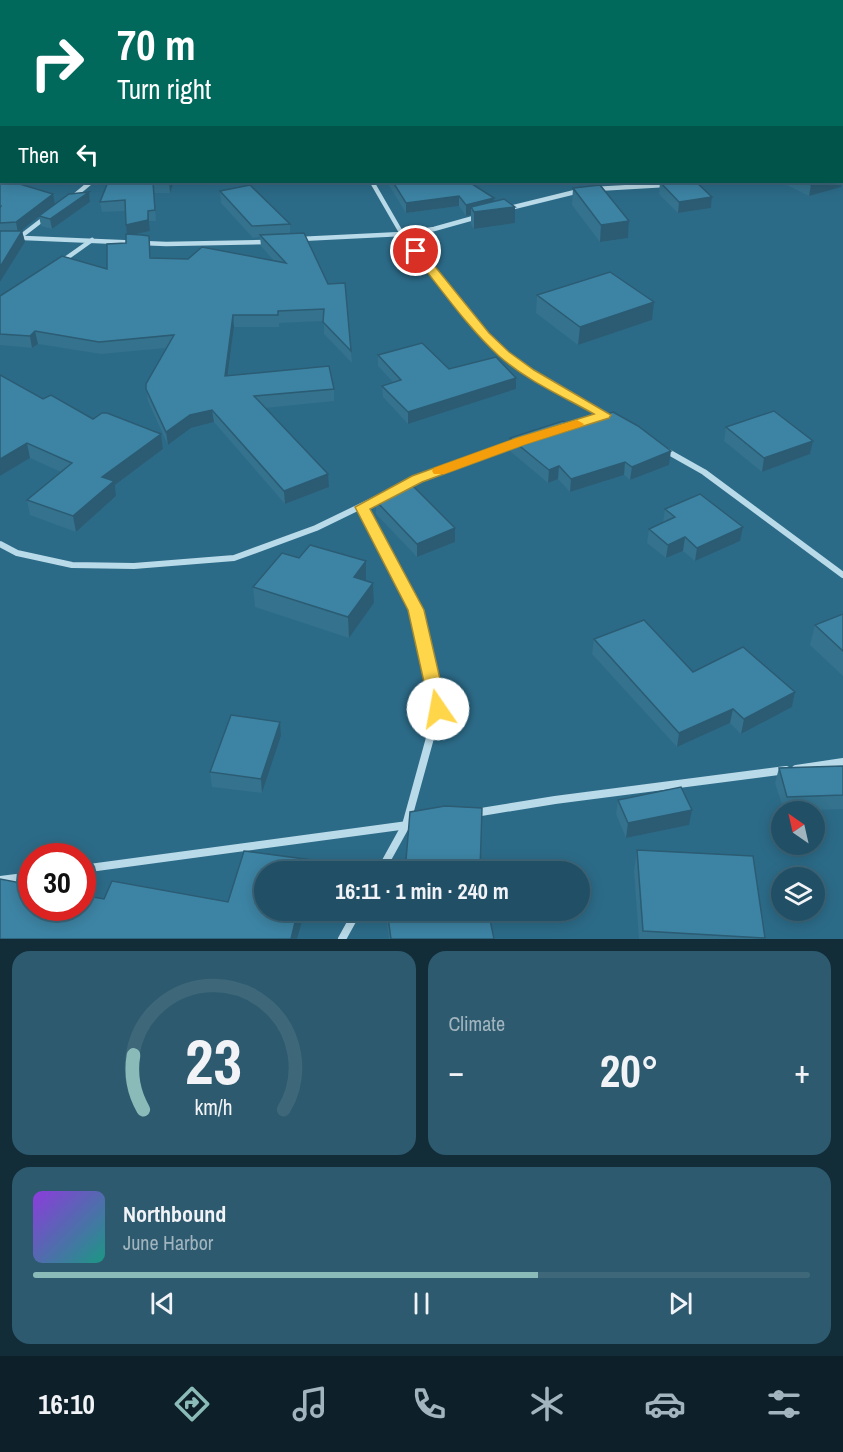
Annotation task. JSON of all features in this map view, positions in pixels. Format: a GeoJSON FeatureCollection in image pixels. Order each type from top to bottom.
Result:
{"type":"FeatureCollection","features":[{"type":"Feature","properties":{"kind":"street"},"geometry":{"type":"LineString","coordinates":[[68,201],[90,183]]}},
{"type":"Feature","properties":{"kind":"street"},"geometry":{"type":"LineString","coordinates":[[373,183],[402,234],[485,335],[504,354],[530,373],[615,421]]}},
{"type":"Feature","properties":{"kind":"street"},"geometry":{"type":"LineString","coordinates":[[508,208],[579,191],[676,184]]}},
{"type":"Feature","properties":{"kind":"street"},"geometry":{"type":"LineString","coordinates":[[19,237],[51,214]]}},
{"type":"Feature","properties":{"kind":"street"},"geometry":{"type":"LineString","coordinates":[[294,240],[402,234],[434,229],[488,214]]}},
{"type":"Feature","properties":{"kind":"street"},"geometry":{"type":"LineString","coordinates":[[0,237],[225,244],[271,241]]}},
{"type":"Feature","properties":{"kind":"street"},"geometry":{"type":"LineString","coordinates":[[59,263],[93,240]]}},
{"type":"Feature","properties":{"kind":"street"},"geometry":{"type":"LineString","coordinates":[[553,431],[605,415]]}},
{"type":"Feature","properties":{"kind":"street"},"geometry":{"type":"LineString","coordinates":[[0,544],[16,553],[72,565],[134,566],[234,558],[316,528],[417,479],[521,441]]}},
{"type":"Feature","properties":{"kind":"street"},"geometry":{"type":"LineString","coordinates":[[654,443],[704,472],[843,575]]}},
{"type":"Feature","properties":{"kind":"street"},"geometry":{"type":"LineString","coordinates":[[362,507],[416,610],[438,709],[405,825],[386,861]]}},
{"type":"Feature","properties":{"kind":"street"},"geometry":{"type":"LineString","coordinates":[[463,816],[555,800],[843,762]]}},
{"type":"Feature","properties":{"kind":"street"},"geometry":{"type":"LineString","coordinates":[[96,867],[428,821]]}},
{"type":"Feature","properties":{"kind":"street"},"geometry":{"type":"LineString","coordinates":[[0,880],[18,878]]}},
{"type":"Feature","properties":{"kind":"street"},"geometry":{"type":"LineString","coordinates":[[342,939],[352,921]]}},
{"type":"Feature","properties":{"kind":"building"},"geometry":{"type":"Polygon","coordinates":[[[0,183],[16,183],[53,194],[16,222],[0,223],[0,183]]]}},
{"type":"Feature","properties":{"kind":"building"},"geometry":{"type":"Polygon","coordinates":[[[108,183],[153,183],[155,210],[148,211],[148,220],[126,225],[125,200],[100,202],[108,183]]]}},
{"type":"Feature","properties":{"kind":"building"},"geometry":{"type":"Polygon","coordinates":[[[394,183],[471,183],[494,198],[466,205],[459,196],[406,203],[394,183]]]}},
{"type":"Feature","properties":{"kind":"building"},"geometry":{"type":"Polygon","coordinates":[[[661,183],[697,183],[712,197],[679,202],[661,183]]]}},
{"type":"Feature","properties":{"kind":"building"},"geometry":{"type":"Polygon","coordinates":[[[250,185],[290,224],[252,226],[220,191],[250,185]]]}},
{"type":"Feature","properties":{"kind":"building"},"geometry":{"type":"Polygon","coordinates":[[[600,185],[629,221],[601,225],[573,188],[600,185]]]}},
{"type":"Feature","properties":{"kind":"building"},"geometry":{"type":"Polygon","coordinates":[[[89,192],[50,219],[39,216],[69,194],[89,192]]]}},
{"type":"Feature","properties":{"kind":"building"},"geometry":{"type":"Polygon","coordinates":[[[504,199],[515,207],[474,212],[471,207],[504,199]]]}},
{"type":"Feature","properties":{"kind":"building"},"geometry":{"type":"Polygon","coordinates":[[[0,231],[22,231],[0,267],[0,231]]]}},
{"type":"Feature","properties":{"kind":"building"},"geometry":{"type":"Polygon","coordinates":[[[304,233],[328,284],[345,283],[351,351],[323,322],[324,309],[278,311],[278,315],[233,315],[225,376],[329,366],[334,389],[254,396],[328,474],[284,491],[212,410],[190,415],[166,432],[146,389],[146,384],[174,335],[99,342],[35,331],[30,336],[0,334],[0,296],[62,256],[107,269],[107,244],[126,243],[126,234],[149,236],[150,258],[188,259],[202,247],[286,263],[260,235],[304,233]]]}},
{"type":"Feature","properties":{"kind":"building"},"geometry":{"type":"Polygon","coordinates":[[[610,272],[654,302],[580,327],[537,295],[610,272]]]}},
{"type":"Feature","properties":{"kind":"building"},"geometry":{"type":"Polygon","coordinates":[[[422,343],[449,369],[496,357],[516,378],[408,412],[382,386],[401,380],[378,355],[422,343]]]}},
{"type":"Feature","properties":{"kind":"building"},"geometry":{"type":"Polygon","coordinates":[[[0,375],[43,399],[51,395],[93,419],[102,413],[107,413],[161,434],[102,477],[114,481],[73,516],[27,500],[72,463],[27,443],[0,459],[0,375]]]}},
{"type":"Feature","properties":{"kind":"building"},"geometry":{"type":"Polygon","coordinates":[[[774,411],[813,441],[764,458],[726,427],[774,411]]]}},
{"type":"Feature","properties":{"kind":"building"},"geometry":{"type":"Polygon","coordinates":[[[613,412],[638,426],[671,451],[632,467],[625,462],[571,479],[559,466],[549,470],[510,438],[563,421],[571,427],[613,412]]]}},
{"type":"Feature","properties":{"kind":"building"},"geometry":{"type":"Polygon","coordinates":[[[413,486],[455,528],[417,544],[376,501],[413,486]]]}},
{"type":"Feature","properties":{"kind":"building"},"geometry":{"type":"Polygon","coordinates":[[[700,494],[743,527],[697,548],[685,537],[668,545],[649,529],[675,517],[665,509],[700,494]]]}},
{"type":"Feature","properties":{"kind":"building"},"geometry":{"type":"Polygon","coordinates":[[[310,545],[366,561],[354,577],[373,583],[348,617],[253,587],[282,553],[299,558],[310,545]]]}},
{"type":"Feature","properties":{"kind":"building"},"geometry":{"type":"Polygon","coordinates":[[[843,614],[843,651],[815,625],[843,614]]]}},
{"type":"Feature","properties":{"kind":"building"},"geometry":{"type":"Polygon","coordinates":[[[644,620],[693,672],[743,647],[795,692],[744,719],[733,709],[679,733],[594,639],[644,620]]]}},
{"type":"Feature","properties":{"kind":"building"},"geometry":{"type":"Polygon","coordinates":[[[231,715],[280,722],[261,779],[210,772],[231,715]]]}},
{"type":"Feature","properties":{"kind":"building"},"geometry":{"type":"Polygon","coordinates":[[[843,766],[843,795],[787,797],[779,768],[843,766]]]}},
{"type":"Feature","properties":{"kind":"building"},"geometry":{"type":"Polygon","coordinates":[[[681,787],[692,810],[628,823],[618,800],[681,787]]]}},
{"type":"Feature","properties":{"kind":"building"},"geometry":{"type":"Polygon","coordinates":[[[445,806],[482,808],[480,861],[406,861],[410,812],[445,806]]]}},
{"type":"Feature","properties":{"kind":"building"},"geometry":{"type":"Polygon","coordinates":[[[637,850],[753,856],[765,938],[643,931],[637,850]]]}},
{"type":"Feature","properties":{"kind":"building"},"geometry":{"type":"Polygon","coordinates":[[[244,851],[312,860],[254,861],[254,921],[295,921],[291,939],[0,939],[0,879],[18,882],[18,921],[96,921],[96,898],[104,899],[112,881],[228,902],[244,851]]]}},
{"type":"Feature","properties":{"kind":"building"},"geometry":{"type":"Polygon","coordinates":[[[389,921],[490,921],[494,939],[391,939],[389,921]]]}},
{"type":"Feature","properties":{"kind":"slow traffic"},"geometry":{"type":"LineString","coordinates":[[439,471],[521,441],[577,424]]}},
{"type":"Feature","properties":{"kind":"route"},"geometry":{"type":"LineString","coordinates":[[416,251],[485,335],[504,354],[530,373],[605,415],[521,441],[417,479],[362,507],[416,610],[438,709]]}}]}
